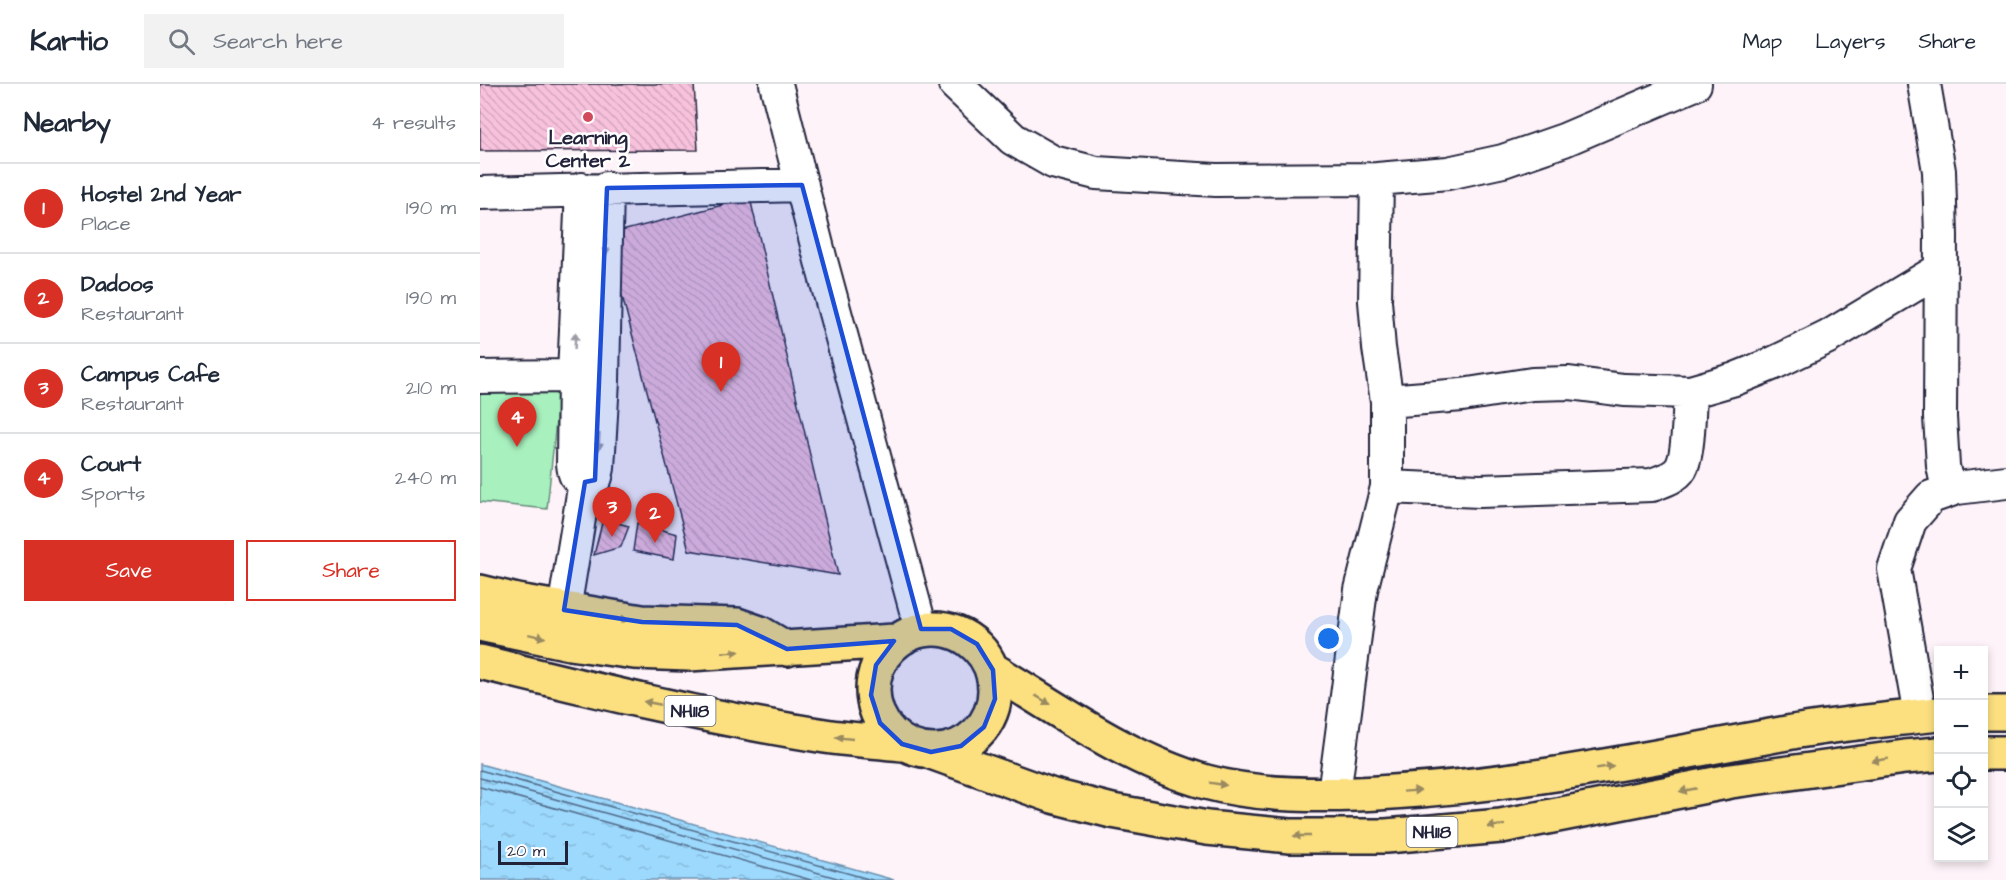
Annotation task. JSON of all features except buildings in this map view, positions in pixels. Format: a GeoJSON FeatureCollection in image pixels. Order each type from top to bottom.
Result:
{"type":"FeatureCollection","features":[{"type":"Feature","properties":{"kind":"highway"},"geometry":{"type":"LineString","coordinates":[[480,592],[564,610],[642,621],[737,625],[760,633],[787,649]]}},
{"type":"Feature","properties":{"kind":"highway","name":"NH118"},"geometry":{"type":"LineString","coordinates":[[480,624],[570,643],[634,652],[689,654],[787,649],[951,629],[977,644],[993,670],[996,699],[984,727],[961,746],[917,748],[826,736],[621,697],[480,662]]}},
{"type":"Feature","properties":{"kind":"highway","name":"NH118"},"geometry":{"type":"LineString","coordinates":[[908,635],[876,665],[871,695],[880,723],[917,748],[1053,796],[1112,811],[1219,829],[1290,836],[1386,836],[1501,826],[1731,781],[1934,754]]}},
{"type":"Feature","properties":{"kind":"highway","name":"NH118"},"geometry":{"type":"LineString","coordinates":[[993,670],[1103,737],[1151,763],[1208,782],[1272,793],[1334,794],[1458,788],[1610,767],[1791,732],[1929,715]]}},
{"type":"Feature","properties":{"kind":"highway"},"geometry":{"type":"LineString","coordinates":[[1988,713],[2006,713]]}},
{"type":"Feature","properties":{"kind":"highway"},"geometry":{"type":"LineString","coordinates":[[1988,753],[2006,753]]}},
{"type":"Feature","properties":{"kind":"street"},"geometry":{"type":"LineString","coordinates":[[776,84],[908,635]]}},
{"type":"Feature","properties":{"kind":"street"},"geometry":{"type":"LineString","coordinates":[[955,84],[1013,139],[1053,162],[1096,172],[1216,180],[1377,178],[1448,173],[1503,161],[1564,140],[1695,84]]}},
{"type":"Feature","properties":{"kind":"street"},"geometry":{"type":"LineString","coordinates":[[1924,84],[1939,171],[1940,417],[1943,466],[1946,480],[1957,488]]}},
{"type":"Feature","properties":{"kind":"street"},"geometry":{"type":"LineString","coordinates":[[1334,794],[1361,590],[1387,487],[1387,401],[1375,302],[1377,178]]}},
{"type":"Feature","properties":{"kind":"street"},"geometry":{"type":"LineString","coordinates":[[480,193],[595,188],[802,185]]}},
{"type":"Feature","properties":{"kind":"street"},"geometry":{"type":"LineString","coordinates":[[564,610],[585,482],[596,477],[598,468],[588,378],[595,188]]}},
{"type":"Feature","properties":{"kind":"street"},"geometry":{"type":"LineString","coordinates":[[1387,401],[1462,395],[1532,384],[1569,383],[1624,390],[1690,392],[1735,379],[1800,351],[1828,337],[1941,269]]}},
{"type":"Feature","properties":{"kind":"street"},"geometry":{"type":"LineString","coordinates":[[480,377],[588,378]]}},
{"type":"Feature","properties":{"kind":"street"},"geometry":{"type":"LineString","coordinates":[[1387,487],[1480,491],[1652,485],[1674,475],[1681,468],[1690,392]]}},
{"type":"Feature","properties":{"kind":"street"},"geometry":{"type":"LineString","coordinates":[[1929,715],[1894,569],[1910,521],[1931,497],[1957,488],[2006,482]]}},
{"type":"Feature","properties":{"kind":"highlighted area"},"geometry":{"type":"Polygon","coordinates":[[[802,185],[921,629],[951,629],[977,644],[993,670],[995,699],[984,727],[961,746],[931,752],[902,744],[880,723],[871,695],[876,665],[894,641],[787,649],[737,625],[642,622],[564,610],[585,482],[595,480],[607,188],[802,185]]]}},
{"type":"Feature","properties":{"kind":"green space"},"geometry":{"type":"Polygon","coordinates":[[[480,390],[559,391],[547,509],[480,502],[480,390]]]}},
{"type":"Feature","properties":{"kind":"water"},"geometry":{"type":"Polygon","coordinates":[[[480,764],[894,880],[480,880],[480,764]]]}},
{"type":"Feature","properties":{"kind":"place","name":"Learning Center 2"},"geometry":{"type":"Point","coordinates":[588,117]}},
{"type":"Feature","properties":{"kind":"place","name":"Hostel 2nd Year"},"geometry":{"type":"Point","coordinates":[721,392]}},
{"type":"Feature","properties":{"kind":"place","name":"Court"},"geometry":{"type":"Point","coordinates":[517,447]}},
{"type":"Feature","properties":{"kind":"place","name":"Campus Cafe"},"geometry":{"type":"Point","coordinates":[612,537]}},
{"type":"Feature","properties":{"kind":"place","name":"Dadoos"},"geometry":{"type":"Point","coordinates":[655,543]}}]}
